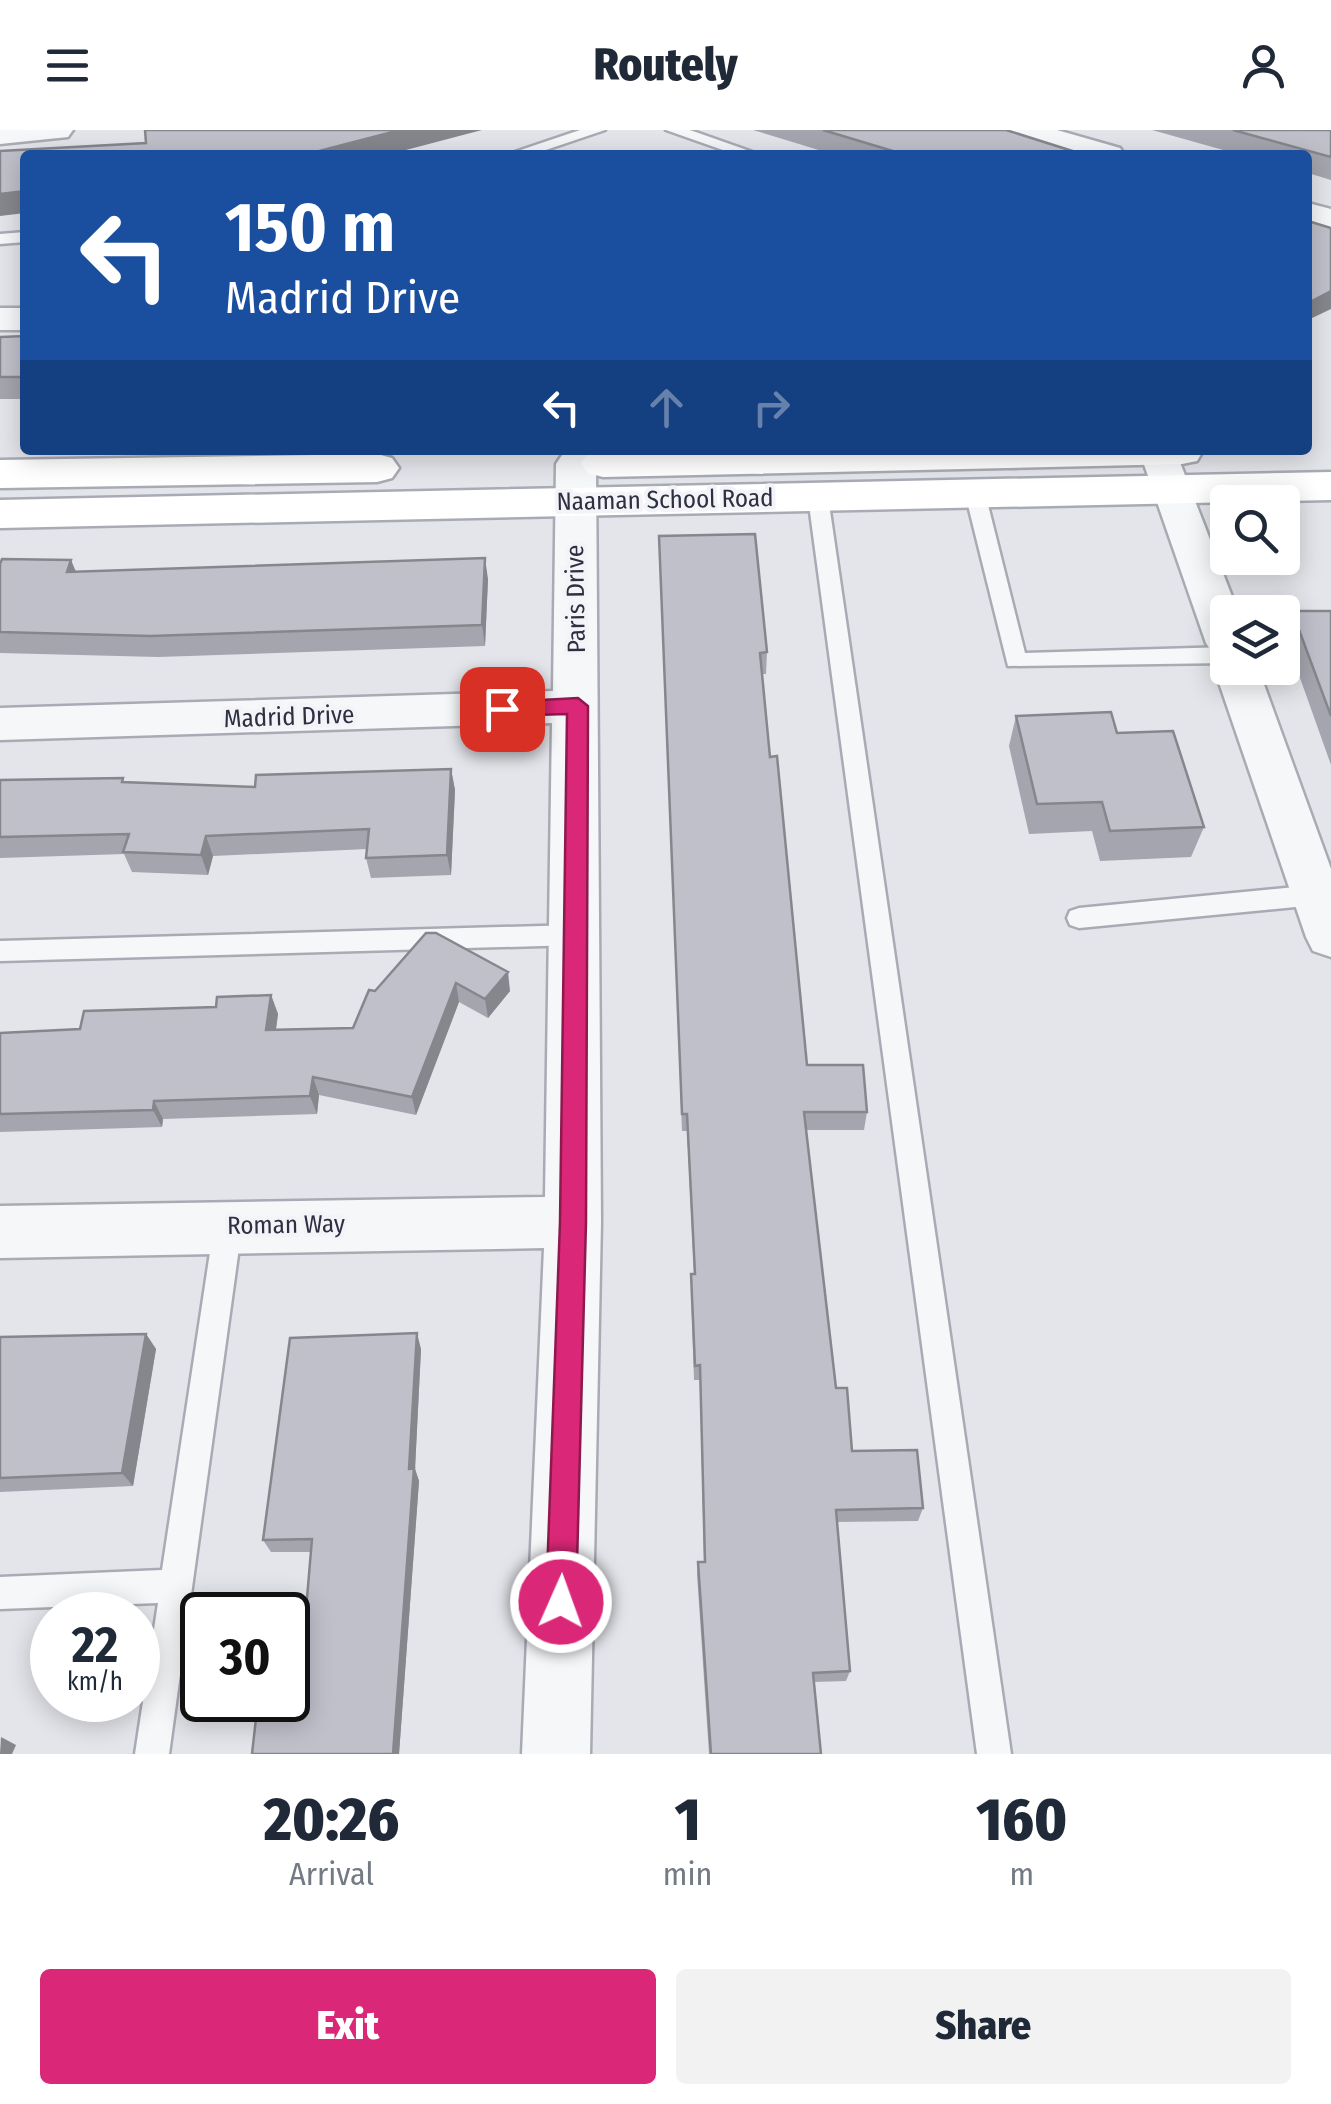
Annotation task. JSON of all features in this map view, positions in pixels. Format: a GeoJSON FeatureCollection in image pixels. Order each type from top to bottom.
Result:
{"type":"FeatureCollection","features":[{"type":"Feature","properties":{"kind":"main road","name":"Naaman School Road"},"geometry":{"type":"LineString","coordinates":[[0,474],[576,483],[818,497],[976,494],[1257,455]]}},
{"type":"Feature","properties":{"kind":"main road","name":"Naaman School Road"},"geometry":{"type":"LineString","coordinates":[[0,514],[576,483],[1165,470],[1331,486]]}},
{"type":"Feature","properties":{"kind":"street"},"geometry":{"type":"LineString","coordinates":[[0,134],[56,130]]}},
{"type":"Feature","properties":{"kind":"street"},"geometry":{"type":"LineString","coordinates":[[1023,130],[1092,150]]}},
{"type":"Feature","properties":{"kind":"street"},"geometry":{"type":"LineString","coordinates":[[1165,470],[1211,595]]}},
{"type":"Feature","properties":{"kind":"street","name":"Paris Drive"},"geometry":{"type":"LineString","coordinates":[[556,1754],[573,1222],[576,483]]}},
{"type":"Feature","properties":{"kind":"street"},"geometry":{"type":"LineString","coordinates":[[1242,685],[1324,916]]}},
{"type":"Feature","properties":{"kind":"street","name":"Madrid Drive"},"geometry":{"type":"LineString","coordinates":[[0,724],[578,706]]}},
{"type":"Feature","properties":{"kind":"street","name":"Roman Way"},"geometry":{"type":"LineString","coordinates":[[0,1232],[573,1222]]}},
{"type":"Feature","properties":{"kind":"lane"},"geometry":{"type":"LineString","coordinates":[[531,150],[597,130]]}},
{"type":"Feature","properties":{"kind":"lane"},"geometry":{"type":"LineString","coordinates":[[674,130],[737,150]]}},
{"type":"Feature","properties":{"kind":"lane"},"geometry":{"type":"LineString","coordinates":[[976,494],[1016,661],[1210,656]]}},
{"type":"Feature","properties":{"kind":"lane"},"geometry":{"type":"LineString","coordinates":[[818,497],[994,1754]]}},
{"type":"Feature","properties":{"kind":"lane"},"geometry":{"type":"LineString","coordinates":[[1079,918],[1324,916]]}},
{"type":"Feature","properties":{"kind":"lane"},"geometry":{"type":"LineString","coordinates":[[0,951],[576,935]]}},
{"type":"Feature","properties":{"kind":"lane"},"geometry":{"type":"LineString","coordinates":[[152,1754],[228,1226]]}},
{"type":"Feature","properties":{"kind":"lane"},"geometry":{"type":"LineString","coordinates":[[0,1592],[177,1586]]}},
{"type":"Feature","properties":{"kind":"building"},"geometry":{"type":"Polygon","coordinates":[[[145,130],[400,130],[323,150],[20,150],[20,192],[0,194],[0,151],[146,143],[145,130]]]}},
{"type":"Feature","properties":{"kind":"building"},"geometry":{"type":"Polygon","coordinates":[[[823,130],[1006,130],[1069,150],[889,150],[823,130]]]}},
{"type":"Feature","properties":{"kind":"building"},"geometry":{"type":"Polygon","coordinates":[[[1233,130],[1331,130],[1331,157],[1233,130]]]}},
{"type":"Feature","properties":{"kind":"building"},"geometry":{"type":"Polygon","coordinates":[[[1312,222],[1331,228],[1331,291],[1312,301],[1312,222]]]}},
{"type":"Feature","properties":{"kind":"building"},"geometry":{"type":"Polygon","coordinates":[[[20,336],[20,377],[0,377],[0,337],[20,336]]]}},
{"type":"Feature","properties":{"kind":"building"},"geometry":{"type":"Polygon","coordinates":[[[755,534],[767,652],[760,653],[770,757],[777,756],[807,1065],[863,1065],[867,1112],[804,1112],[836,1388],[847,1388],[852,1451],[917,1450],[923,1508],[836,1510],[850,1671],[813,1673],[821,1754],[711,1754],[698,1562],[705,1562],[700,1365],[695,1366],[687,1114],[682,1114],[659,536],[755,534]]]}},
{"type":"Feature","properties":{"kind":"building"},"geometry":{"type":"Polygon","coordinates":[[[485,558],[482,625],[150,636],[0,632],[2,559],[71,560],[67,572],[485,558]]]}},
{"type":"Feature","properties":{"kind":"building"},"geometry":{"type":"Polygon","coordinates":[[[1300,611],[1331,611],[1331,716],[1300,633],[1300,611]]]}},
{"type":"Feature","properties":{"kind":"building"},"geometry":{"type":"Polygon","coordinates":[[[1111,712],[1117,733],[1173,731],[1204,827],[1110,831],[1102,802],[1037,804],[1016,716],[1111,712]]]}},
{"type":"Feature","properties":{"kind":"building"},"geometry":{"type":"Polygon","coordinates":[[[451,769],[447,855],[366,858],[369,829],[206,836],[201,855],[123,852],[129,834],[0,837],[0,780],[123,778],[122,782],[255,787],[256,775],[451,769]]]}},
{"type":"Feature","properties":{"kind":"building"},"geometry":{"type":"Polygon","coordinates":[[[426,933],[436,933],[508,972],[485,999],[456,983],[412,1097],[313,1077],[310,1096],[154,1101],[153,1110],[0,1114],[0,1033],[80,1029],[84,1011],[216,1007],[217,997],[271,995],[266,1030],[353,1028],[369,990],[375,991],[426,933]]]}},
{"type":"Feature","properties":{"kind":"building"},"geometry":{"type":"Polygon","coordinates":[[[417,1333],[409,1469],[414,1468],[393,1754],[252,1754],[256,1722],[310,1722],[308,1592],[312,1539],[263,1540],[290,1338],[417,1333]]]}},
{"type":"Feature","properties":{"kind":"building"},"geometry":{"type":"Polygon","coordinates":[[[146,1334],[122,1473],[0,1478],[0,1337],[146,1334]]]}},
{"type":"Feature","properties":{"kind":"route"},"geometry":{"type":"LineString","coordinates":[[502,709],[578,706],[573,1222],[561,1602]]}}]}
